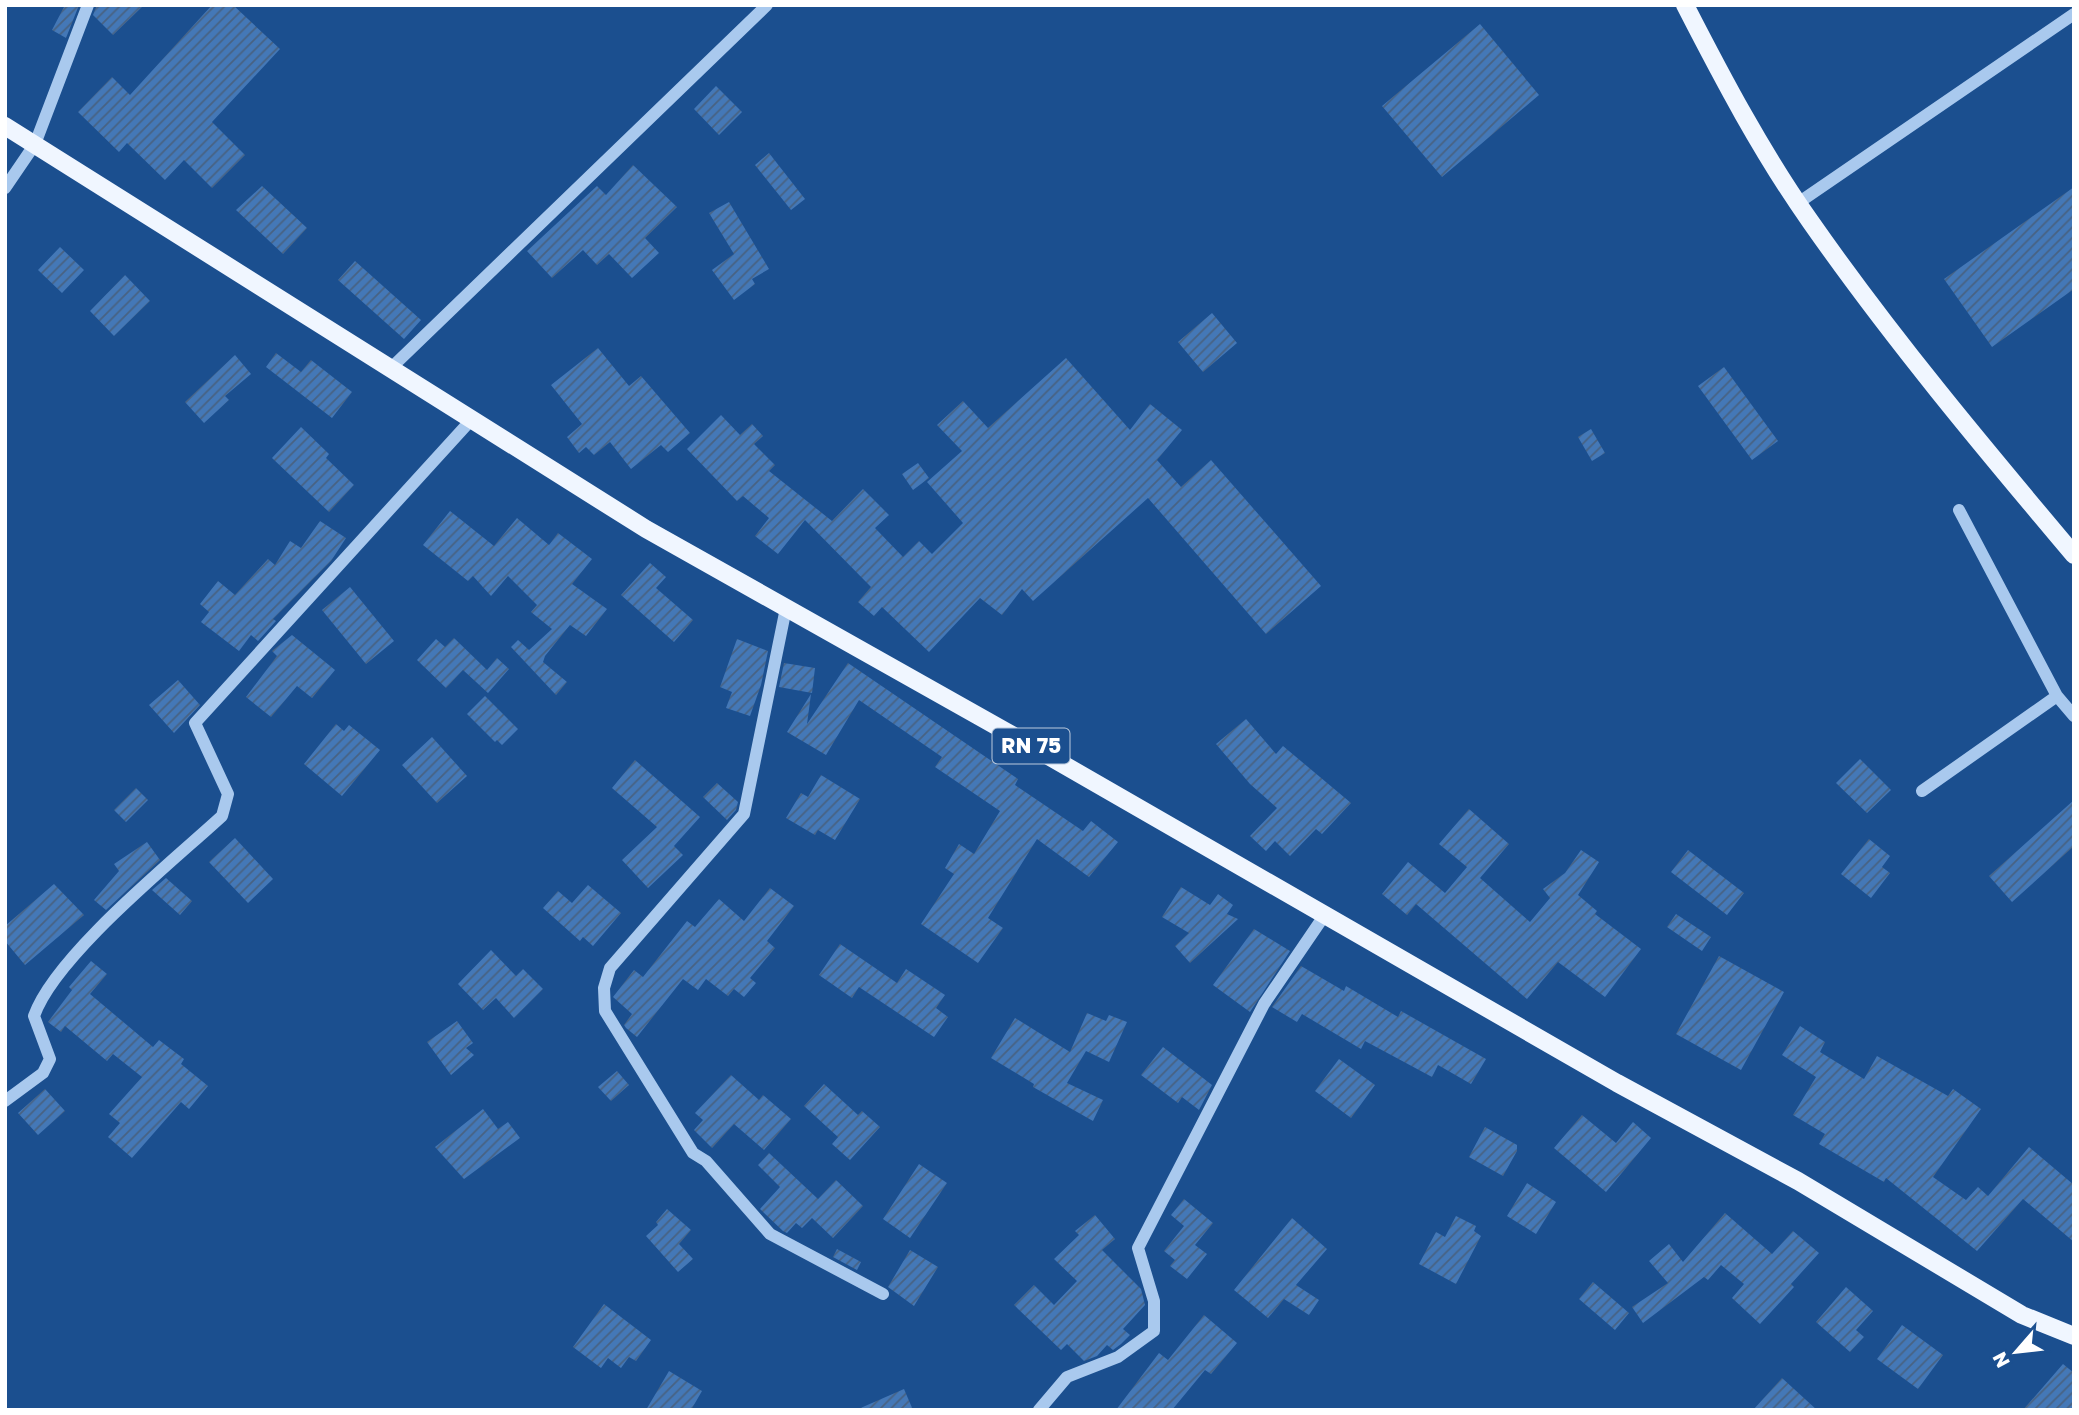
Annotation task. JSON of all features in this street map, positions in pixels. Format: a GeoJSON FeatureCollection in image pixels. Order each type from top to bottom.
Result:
{"type":"FeatureCollection","features":[{"type":"Feature","properties":{"kind":"main road"},"geometry":{"type":"LineString","coordinates":[[1685,5],[1762,147],[1860,290],[2074,555]]}},
{"type":"Feature","properties":{"kind":"main road","name":"RN 75"},"geometry":{"type":"LineString","coordinates":[[5,126],[646,529],[1617,1083],[1798,1181],[2022,1315],[2074,1336]]}},
{"type":"Feature","properties":{"kind":"street"},"geometry":{"type":"LineString","coordinates":[[5,188],[35,144],[88,5]]}},
{"type":"Feature","properties":{"kind":"street"},"geometry":{"type":"LineString","coordinates":[[391,368],[767,5]]}},
{"type":"Feature","properties":{"kind":"street"},"geometry":{"type":"LineString","coordinates":[[1798,202],[2074,14]]}},
{"type":"Feature","properties":{"kind":"street"},"geometry":{"type":"LineString","coordinates":[[5,1101],[43,1073],[50,1059],[34,1016],[40,998],[99,929],[222,816],[228,794],[195,723],[472,419]]}},
{"type":"Feature","properties":{"kind":"street"},"geometry":{"type":"LineString","coordinates":[[1959,510],[2057,696],[2074,716]]}},
{"type":"Feature","properties":{"kind":"street"},"geometry":{"type":"LineString","coordinates":[[786,608],[744,814],[610,968],[604,988],[605,1011],[694,1153],[706,1161],[770,1234],[883,1294]]}},
{"type":"Feature","properties":{"kind":"street"},"geometry":{"type":"LineString","coordinates":[[1923,791],[2057,696]]}},
{"type":"Feature","properties":{"kind":"street"},"geometry":{"type":"LineString","coordinates":[[1040,1410],[1067,1377],[1118,1357],[1154,1331],[1154,1301],[1138,1248],[1265,1004],[1324,916]]}},
{"type":"Feature","properties":{"kind":"building"},"geometry":{"type":"Polygon","coordinates":[[[65,5],[79,5],[66,38],[52,30],[65,5]]]}},
{"type":"Feature","properties":{"kind":"building"},"geometry":{"type":"Polygon","coordinates":[[[97,5],[144,5],[113,35],[93,15],[97,5]]]}},
{"type":"Feature","properties":{"kind":"building"},"geometry":{"type":"Polygon","coordinates":[[[212,5],[233,5],[280,49],[212,122],[245,155],[212,188],[184,160],[165,180],[127,143],[119,152],[78,112],[112,77],[130,95],[212,5]]]}},
{"type":"Feature","properties":{"kind":"building"},"geometry":{"type":"Polygon","coordinates":[[[1480,24],[1539,95],[1442,177],[1382,106],[1480,24]]]}},
{"type":"Feature","properties":{"kind":"building"},"geometry":{"type":"Polygon","coordinates":[[[716,86],[742,112],[719,135],[694,109],[716,86]]]}},
{"type":"Feature","properties":{"kind":"building"},"geometry":{"type":"Polygon","coordinates":[[[769,153],[805,199],[791,210],[755,165],[769,153]]]}},
{"type":"Feature","properties":{"kind":"building"},"geometry":{"type":"Polygon","coordinates":[[[633,165],[677,207],[645,238],[659,253],[632,278],[609,254],[597,265],[583,250],[552,278],[527,251],[597,186],[606,195],[633,165]]]}},
{"type":"Feature","properties":{"kind":"building"},"geometry":{"type":"Polygon","coordinates":[[[262,186],[307,228],[283,254],[236,210],[262,186]]]}},
{"type":"Feature","properties":{"kind":"building"},"geometry":{"type":"Polygon","coordinates":[[[2074,187],[2074,289],[1992,347],[1944,279],[2074,187]]]}},
{"type":"Feature","properties":{"kind":"building"},"geometry":{"type":"Polygon","coordinates":[[[729,202],[769,269],[752,279],[755,284],[734,300],[712,270],[734,254],[709,213],[729,202]]]}},
{"type":"Feature","properties":{"kind":"building"},"geometry":{"type":"Polygon","coordinates":[[[60,247],[84,270],[62,293],[38,270],[60,247]]]}},
{"type":"Feature","properties":{"kind":"building"},"geometry":{"type":"Polygon","coordinates":[[[355,261],[421,320],[404,339],[338,280],[355,261]]]}},
{"type":"Feature","properties":{"kind":"building"},"geometry":{"type":"Polygon","coordinates":[[[125,275],[150,301],[114,336],[90,311],[125,275]]]}},
{"type":"Feature","properties":{"kind":"building"},"geometry":{"type":"Polygon","coordinates":[[[1212,313],[1237,343],[1203,372],[1178,342],[1212,313]]]}},
{"type":"Feature","properties":{"kind":"building"},"geometry":{"type":"Polygon","coordinates":[[[598,348],[629,386],[641,376],[690,433],[668,452],[661,445],[631,469],[610,442],[594,455],[586,447],[579,453],[567,437],[582,424],[551,385],[598,348]]]}},
{"type":"Feature","properties":{"kind":"building"},"geometry":{"type":"Polygon","coordinates":[[[276,353],[301,372],[311,360],[352,392],[332,418],[266,367],[276,353]]]}},
{"type":"Feature","properties":{"kind":"building"},"geometry":{"type":"Polygon","coordinates":[[[235,355],[251,374],[225,396],[229,400],[204,423],[185,402],[235,355]]]}},
{"type":"Feature","properties":{"kind":"building"},"geometry":{"type":"Polygon","coordinates":[[[1066,358],[1130,430],[1150,404],[1182,430],[1157,460],[1181,487],[1211,460],[1321,586],[1266,634],[1148,498],[1033,601],[1022,589],[1002,615],[980,598],[929,652],[882,607],[874,616],[858,602],[871,587],[805,520],[778,554],[755,536],[769,518],[743,496],[737,501],[687,449],[721,415],[740,435],[752,424],[763,436],[754,444],[775,465],[769,471],[832,521],[863,489],[889,515],[875,528],[903,557],[919,541],[932,554],[963,523],[927,482],[962,451],[937,425],[963,401],[988,428],[1066,358]]]}},
{"type":"Feature","properties":{"kind":"building"},"geometry":{"type":"Polygon","coordinates":[[[1724,367],[1778,441],[1752,460],[1698,386],[1724,367]]]}},
{"type":"Feature","properties":{"kind":"building"},"geometry":{"type":"Polygon","coordinates":[[[301,427],[329,454],[326,458],[354,485],[329,512],[272,458],[301,427]]]}},
{"type":"Feature","properties":{"kind":"building"},"geometry":{"type":"Polygon","coordinates":[[[1591,429],[1605,453],[1592,461],[1578,437],[1591,429]]]}},
{"type":"Feature","properties":{"kind":"building"},"geometry":{"type":"Polygon","coordinates":[[[918,463],[929,478],[913,490],[902,474],[918,463]]]}},
{"type":"Feature","properties":{"kind":"building"},"geometry":{"type":"Polygon","coordinates":[[[450,511],[494,546],[517,518],[549,545],[558,533],[592,559],[572,584],[607,609],[586,636],[570,625],[545,656],[543,662],[567,682],[556,695],[511,647],[518,640],[529,650],[552,629],[531,612],[537,605],[508,576],[491,596],[473,576],[468,581],[423,545],[450,511]]]}},
{"type":"Feature","properties":{"kind":"building"},"geometry":{"type":"Polygon","coordinates":[[[320,521],[346,538],[331,561],[273,619],[276,621],[258,641],[251,635],[239,651],[201,622],[209,612],[200,604],[218,581],[235,595],[268,559],[275,565],[290,541],[301,548],[320,521]]]}},
{"type":"Feature","properties":{"kind":"building"},"geometry":{"type":"Polygon","coordinates":[[[650,563],[666,577],[656,588],[693,620],[674,642],[621,595],[650,563]]]}},
{"type":"Feature","properties":{"kind":"building"},"geometry":{"type":"Polygon","coordinates":[[[350,587],[394,641],[366,664],[322,610],[350,587]]]}},
{"type":"Feature","properties":{"kind":"building"},"geometry":{"type":"Polygon","coordinates":[[[292,635],[335,670],[312,698],[297,686],[271,717],[246,697],[277,656],[272,651],[292,635]]]}},
{"type":"Feature","properties":{"kind":"building"},"geometry":{"type":"Polygon","coordinates":[[[454,638],[487,670],[497,658],[509,669],[488,693],[463,670],[446,688],[417,660],[436,639],[445,647],[454,638]]]}},
{"type":"Feature","properties":{"kind":"building"},"geometry":{"type":"Polygon","coordinates":[[[737,639],[768,651],[761,685],[750,716],[726,708],[732,692],[720,687],[737,639]]]}},
{"type":"Feature","properties":{"kind":"building"},"geometry":{"type":"Polygon","coordinates":[[[784,663],[815,668],[812,693],[779,687],[784,663]]]}},
{"type":"Feature","properties":{"kind":"building"},"geometry":{"type":"Polygon","coordinates":[[[848,663],[1018,779],[1015,785],[1083,831],[1091,821],[1118,842],[1089,877],[1037,839],[988,918],[1003,928],[978,963],[921,924],[954,874],[945,868],[959,844],[974,854],[1000,811],[935,767],[942,757],[859,700],[826,755],[787,732],[811,694],[807,724],[848,663]]]}},
{"type":"Feature","properties":{"kind":"building"},"geometry":{"type":"Polygon","coordinates":[[[178,680],[200,705],[174,733],[149,705],[178,680]]]}},
{"type":"Feature","properties":{"kind":"building"},"geometry":{"type":"Polygon","coordinates":[[[485,696],[518,729],[502,745],[497,740],[495,742],[467,714],[485,696]]]}},
{"type":"Feature","properties":{"kind":"building"},"geometry":{"type":"Polygon","coordinates":[[[1246,719],[1276,754],[1283,746],[1351,803],[1322,834],[1316,829],[1290,856],[1275,841],[1266,851],[1250,836],[1277,808],[1250,784],[1216,744],[1246,719]]]}},
{"type":"Feature","properties":{"kind":"building"},"geometry":{"type":"Polygon","coordinates":[[[336,724],[344,731],[349,725],[380,750],[342,796],[304,764],[336,724]]]}},
{"type":"Feature","properties":{"kind":"building"},"geometry":{"type":"Polygon","coordinates":[[[432,737],[467,776],[437,803],[402,765],[432,737]]]}},
{"type":"Feature","properties":{"kind":"building"},"geometry":{"type":"Polygon","coordinates":[[[1860,759],[1891,790],[1867,813],[1836,783],[1860,759]]]}},
{"type":"Feature","properties":{"kind":"building"},"geometry":{"type":"Polygon","coordinates":[[[635,760],[700,817],[674,846],[683,855],[648,888],[622,860],[657,827],[612,788],[635,760]]]}},
{"type":"Feature","properties":{"kind":"building"},"geometry":{"type":"Polygon","coordinates":[[[821,775],[860,799],[835,840],[818,830],[815,835],[786,818],[801,793],[808,797],[821,775]]]}},
{"type":"Feature","properties":{"kind":"building"},"geometry":{"type":"Polygon","coordinates":[[[717,783],[738,802],[736,810],[727,820],[703,797],[717,783]]]}},
{"type":"Feature","properties":{"kind":"building"},"geometry":{"type":"Polygon","coordinates":[[[136,788],[148,800],[126,822],[114,810],[136,788]]]}},
{"type":"Feature","properties":{"kind":"building"},"geometry":{"type":"Polygon","coordinates":[[[2074,800],[2074,846],[2012,902],[1989,876],[2074,800]]]}},
{"type":"Feature","properties":{"kind":"building"},"geometry":{"type":"Polygon","coordinates":[[[1469,809],[1509,844],[1480,878],[1530,922],[1550,898],[1543,889],[1565,873],[1581,850],[1599,862],[1578,895],[1597,911],[1595,914],[1641,949],[1605,997],[1558,962],[1527,999],[1416,904],[1407,915],[1382,894],[1408,862],[1445,893],[1467,867],[1439,844],[1469,809]]]}},
{"type":"Feature","properties":{"kind":"building"},"geometry":{"type":"Polygon","coordinates":[[[235,838],[273,879],[248,903],[209,862],[235,838]]]}},
{"type":"Feature","properties":{"kind":"building"},"geometry":{"type":"Polygon","coordinates":[[[1869,839],[1890,856],[1882,867],[1890,873],[1871,898],[1841,874],[1869,839]]]}},
{"type":"Feature","properties":{"kind":"building"},"geometry":{"type":"Polygon","coordinates":[[[147,842],[160,860],[106,910],[94,900],[119,871],[114,864],[147,842]]]}},
{"type":"Feature","properties":{"kind":"building"},"geometry":{"type":"Polygon","coordinates":[[[1688,850],[1744,893],[1727,915],[1671,872],[1688,850]]]}},
{"type":"Feature","properties":{"kind":"building"},"geometry":{"type":"Polygon","coordinates":[[[166,878],[192,901],[180,915],[152,890],[166,878]]]}},
{"type":"Feature","properties":{"kind":"building"},"geometry":{"type":"Polygon","coordinates":[[[54,884],[84,915],[25,965],[5,941],[5,926],[54,884]]]}},
{"type":"Feature","properties":{"kind":"building"},"geometry":{"type":"Polygon","coordinates":[[[588,885],[621,913],[593,946],[583,937],[580,941],[543,908],[558,891],[572,903],[588,885]]]}},
{"type":"Feature","properties":{"kind":"building"},"geometry":{"type":"Polygon","coordinates":[[[1181,887],[1210,905],[1218,894],[1233,905],[1227,914],[1238,919],[1190,963],[1175,946],[1189,933],[1162,917],[1181,887]]]}},
{"type":"Feature","properties":{"kind":"building"},"geometry":{"type":"Polygon","coordinates":[[[770,888],[794,906],[767,941],[775,948],[750,978],[756,983],[744,997],[734,989],[728,996],[706,979],[698,990],[683,979],[637,1037],[626,1028],[624,1025],[632,1014],[613,997],[634,970],[643,977],[687,921],[695,927],[719,899],[744,921],[770,888]]]}},
{"type":"Feature","properties":{"kind":"building"},"geometry":{"type":"Polygon","coordinates":[[[1676,914],[1711,937],[1702,951],[1667,927],[1676,914]]]}},
{"type":"Feature","properties":{"kind":"building"},"geometry":{"type":"Polygon","coordinates":[[[1254,929],[1290,951],[1250,1012],[1213,985],[1254,929]]]}},
{"type":"Feature","properties":{"kind":"building"},"geometry":{"type":"Polygon","coordinates":[[[840,944],[897,983],[906,969],[945,995],[936,1008],[948,1017],[934,1037],[859,987],[852,998],[819,975],[840,944]]]}},
{"type":"Feature","properties":{"kind":"building"},"geometry":{"type":"Polygon","coordinates":[[[491,950],[516,976],[523,969],[543,989],[514,1018],[496,998],[483,1010],[458,984],[491,950]]]}},
{"type":"Feature","properties":{"kind":"building"},"geometry":{"type":"Polygon","coordinates":[[[1719,956],[1784,992],[1741,1070],[1676,1034],[1719,956]]]}},
{"type":"Feature","properties":{"kind":"building"},"geometry":{"type":"Polygon","coordinates":[[[91,961],[107,974],[90,994],[153,1047],[159,1040],[184,1059],[181,1064],[208,1086],[189,1109],[181,1102],[132,1158],[108,1137],[120,1123],[109,1114],[142,1077],[113,1054],[107,1061],[65,1026],[61,1032],[48,1022],[72,990],[69,987],[91,961]]]}},
{"type":"Feature","properties":{"kind":"building"},"geometry":{"type":"Polygon","coordinates":[[[1301,966],[1344,991],[1346,986],[1398,1017],[1401,1011],[1486,1059],[1471,1084],[1438,1065],[1432,1077],[1365,1041],[1361,1049],[1302,1014],[1297,1022],[1272,1007],[1301,966]]]}},
{"type":"Feature","properties":{"kind":"building"},"geometry":{"type":"Polygon","coordinates":[[[1087,1013],[1106,1021],[1109,1015],[1127,1022],[1109,1062],[1086,1051],[1067,1083],[1103,1100],[1093,1121],[1033,1087],[1034,1084],[991,1058],[1015,1018],[1070,1052],[1087,1013]]]}},
{"type":"Feature","properties":{"kind":"building"},"geometry":{"type":"Polygon","coordinates":[[[457,1021],[473,1043],[466,1048],[474,1055],[451,1075],[427,1042],[457,1021]]]}},
{"type":"Feature","properties":{"kind":"building"},"geometry":{"type":"Polygon","coordinates":[[[1800,1026],[1825,1042],[1820,1052],[1864,1079],[1877,1056],[1948,1096],[1953,1089],[1981,1109],[1933,1177],[1966,1200],[1978,1187],[1988,1196],[2029,1147],[2074,1185],[2074,1242],[2023,1199],[1977,1251],[1886,1178],[1884,1182],[1819,1144],[1825,1134],[1793,1115],[1816,1077],[1782,1055],[1800,1026]]]}},
{"type":"Feature","properties":{"kind":"building"},"geometry":{"type":"Polygon","coordinates":[[[1163,1047],[1212,1085],[1199,1110],[1182,1097],[1178,1103],[1141,1075],[1163,1047]]]}},
{"type":"Feature","properties":{"kind":"building"},"geometry":{"type":"Polygon","coordinates":[[[1339,1059],[1375,1085],[1351,1118],[1315,1091],[1339,1059]]]}},
{"type":"Feature","properties":{"kind":"building"},"geometry":{"type":"Polygon","coordinates":[[[617,1071],[629,1085],[611,1101],[598,1087],[617,1071]]]}},
{"type":"Feature","properties":{"kind":"building"},"geometry":{"type":"Polygon","coordinates":[[[731,1075],[759,1100],[763,1095],[791,1119],[764,1150],[734,1124],[712,1148],[694,1130],[703,1120],[695,1113],[731,1075]]]}},
{"type":"Feature","properties":{"kind":"building"},"geometry":{"type":"Polygon","coordinates":[[[824,1084],[858,1115],[862,1111],[880,1127],[850,1160],[832,1144],[838,1137],[804,1106],[824,1084]]]}},
{"type":"Feature","properties":{"kind":"building"},"geometry":{"type":"Polygon","coordinates":[[[45,1089],[65,1111],[38,1135],[18,1113],[45,1089]]]}},
{"type":"Feature","properties":{"kind":"building"},"geometry":{"type":"Polygon","coordinates":[[[483,1109],[498,1129],[508,1122],[520,1138],[464,1179],[435,1147],[483,1109]]]}},
{"type":"Feature","properties":{"kind":"building"},"geometry":{"type":"Polygon","coordinates":[[[1582,1115],[1616,1143],[1633,1122],[1651,1138],[1606,1192],[1554,1148],[1582,1115]]]}},
{"type":"Feature","properties":{"kind":"building"},"geometry":{"type":"Polygon","coordinates":[[[1485,1127],[1517,1145],[1517,1151],[1503,1176],[1469,1157],[1485,1127]]]}},
{"type":"Feature","properties":{"kind":"building"},"geometry":{"type":"Polygon","coordinates":[[[769,1153],[818,1199],[836,1180],[863,1206],[833,1238],[812,1218],[802,1228],[796,1223],[787,1233],[783,1231],[760,1209],[780,1187],[758,1165],[769,1153]]]}},
{"type":"Feature","properties":{"kind":"building"},"geometry":{"type":"Polygon","coordinates":[[[919,1164],[947,1183],[910,1238],[883,1219],[919,1164]]]}},
{"type":"Feature","properties":{"kind":"building"},"geometry":{"type":"Polygon","coordinates":[[[1527,1183],[1556,1202],[1536,1234],[1507,1216],[1527,1183]]]}},
{"type":"Feature","properties":{"kind":"building"},"geometry":{"type":"Polygon","coordinates":[[[1184,1199],[1213,1223],[1195,1245],[1207,1254],[1187,1279],[1170,1266],[1175,1260],[1164,1251],[1184,1226],[1171,1215],[1184,1199]]]}},
{"type":"Feature","properties":{"kind":"building"},"geometry":{"type":"Polygon","coordinates":[[[667,1209],[691,1230],[679,1244],[693,1259],[678,1272],[646,1236],[658,1225],[656,1222],[667,1209]]]}},
{"type":"Feature","properties":{"kind":"building"},"geometry":{"type":"Polygon","coordinates":[[[1725,1213],[1772,1254],[1793,1231],[1819,1253],[1791,1284],[1794,1287],[1760,1324],[1732,1298],[1744,1284],[1721,1265],[1708,1280],[1704,1277],[1643,1323],[1632,1307],[1668,1283],[1649,1261],[1669,1244],[1683,1262],[1725,1213]]]}},
{"type":"Feature","properties":{"kind":"building"},"geometry":{"type":"Polygon","coordinates":[[[1095,1215],[1115,1239],[1102,1250],[1141,1289],[1145,1305],[1123,1329],[1130,1335],[1121,1344],[1113,1350],[1107,1345],[1097,1356],[1084,1361],[1067,1344],[1061,1350],[1014,1305],[1034,1285],[1054,1305],[1077,1281],[1054,1259],[1079,1235],[1075,1231],[1095,1215]]]}},
{"type":"Feature","properties":{"kind":"building"},"geometry":{"type":"Polygon","coordinates":[[[1456,1216],[1476,1226],[1474,1231],[1481,1236],[1456,1284],[1419,1264],[1436,1232],[1445,1237],[1456,1216]]]}},
{"type":"Feature","properties":{"kind":"building"},"geometry":{"type":"Polygon","coordinates":[[[1292,1218],[1327,1249],[1296,1285],[1319,1300],[1309,1315],[1284,1299],[1268,1318],[1234,1290],[1292,1218]]]}},
{"type":"Feature","properties":{"kind":"building"},"geometry":{"type":"Polygon","coordinates":[[[837,1249],[861,1262],[857,1270],[833,1257],[837,1249]]]}},
{"type":"Feature","properties":{"kind":"building"},"geometry":{"type":"Polygon","coordinates":[[[910,1250],[938,1267],[914,1306],[888,1287],[910,1250]]]}},
{"type":"Feature","properties":{"kind":"building"},"geometry":{"type":"Polygon","coordinates":[[[1593,1282],[1629,1313],[1615,1330],[1579,1299],[1593,1282]]]}},
{"type":"Feature","properties":{"kind":"building"},"geometry":{"type":"Polygon","coordinates":[[[1846,1287],[1873,1311],[1856,1330],[1864,1337],[1850,1352],[1816,1322],[1846,1287]]]}},
{"type":"Feature","properties":{"kind":"building"},"geometry":{"type":"Polygon","coordinates":[[[604,1304],[651,1340],[636,1361],[629,1357],[621,1368],[608,1358],[601,1368],[573,1347],[604,1304]]]}},
{"type":"Feature","properties":{"kind":"building"},"geometry":{"type":"Polygon","coordinates":[[[1204,1315],[1237,1343],[1211,1374],[1205,1370],[1172,1410],[1116,1410],[1159,1353],[1168,1360],[1204,1315]]]}},
{"type":"Feature","properties":{"kind":"building"},"geometry":{"type":"Polygon","coordinates":[[[1902,1325],[1943,1355],[1918,1389],[1877,1359],[1902,1325]]]}},
{"type":"Feature","properties":{"kind":"building"},"geometry":{"type":"Polygon","coordinates":[[[2063,1364],[2074,1373],[2074,1410],[2023,1410],[2063,1364]]]}},
{"type":"Feature","properties":{"kind":"building"},"geometry":{"type":"Polygon","coordinates":[[[669,1371],[702,1391],[691,1410],[646,1410],[669,1371]]]}},
{"type":"Feature","properties":{"kind":"building"},"geometry":{"type":"Polygon","coordinates":[[[1782,1378],[1817,1410],[1753,1410],[1782,1378]]]}},
{"type":"Feature","properties":{"kind":"building"},"geometry":{"type":"Polygon","coordinates":[[[904,1389],[913,1410],[856,1410],[904,1389]]]}}]}
